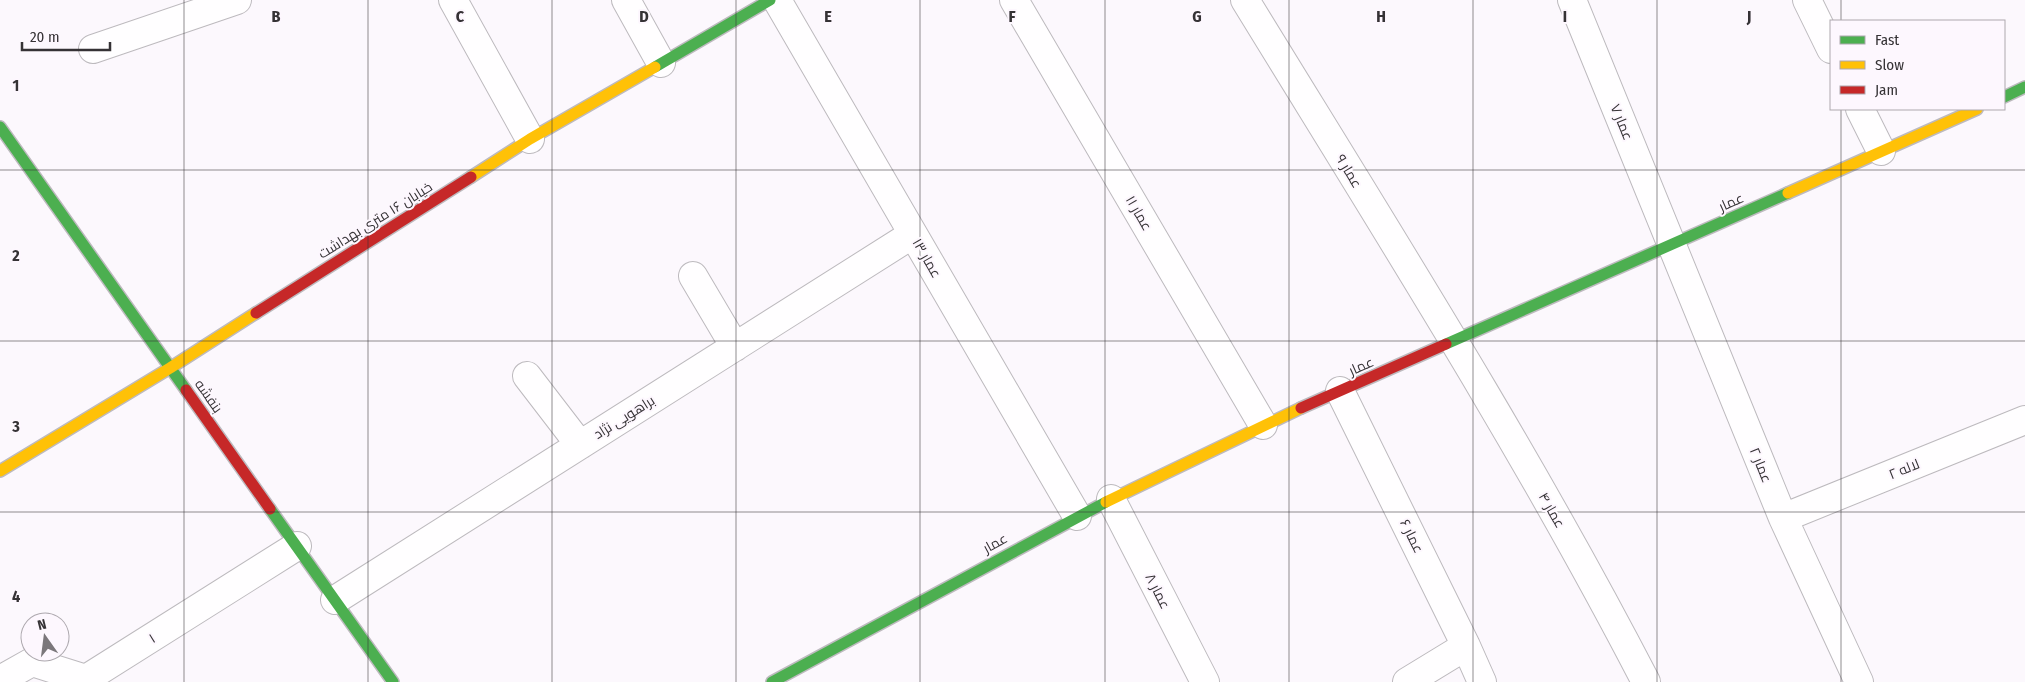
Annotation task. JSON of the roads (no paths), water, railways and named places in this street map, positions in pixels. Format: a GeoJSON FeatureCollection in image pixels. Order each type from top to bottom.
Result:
{"type":"FeatureCollection","features":[{"type":"Feature","properties":{"kind":"street"},"geometry":{"type":"LineString","coordinates":[[93,49],[237,0]]}},
{"type":"Feature","properties":{"kind":"street"},"geometry":{"type":"LineString","coordinates":[[453,0],[530,139]]}},
{"type":"Feature","properties":{"kind":"street"},"geometry":{"type":"LineString","coordinates":[[626,0],[661,63]]}},
{"type":"Feature","properties":{"kind":"street","name":"خیابان ۱۶ متری بهداشت"},"geometry":{"type":"LineString","coordinates":[[0,471],[170,368],[530,139],[770,0]]}},
{"type":"Feature","properties":{"kind":"street","name":"عمار ۱۳"},"geometry":{"type":"LineString","coordinates":[[777,0],[1076,516]]}},
{"type":"Feature","properties":{"kind":"street","name":"عمار ۱۱"},"geometry":{"type":"LineString","coordinates":[[1014,0],[1263,426]]}},
{"type":"Feature","properties":{"kind":"street","name":"عمار ۹"},"geometry":{"type":"LineString","coordinates":[[1246,0],[1453,341]]}},
{"type":"Feature","properties":{"kind":"street","name":"عمار ۷"},"geometry":{"type":"LineString","coordinates":[[1572,0],[1671,244]]}},
{"type":"Feature","properties":{"kind":"street"},"geometry":{"type":"LineString","coordinates":[[1807,0],[1830,47]]}},
{"type":"Feature","properties":{"kind":"street"},"geometry":{"type":"LineString","coordinates":[[2005,97],[2025,87]]}},
{"type":"Feature","properties":{"kind":"street"},"geometry":{"type":"LineString","coordinates":[[1860,110],[1881,151]]}},
{"type":"Feature","properties":{"kind":"street","name":"عمار"},"geometry":{"type":"LineString","coordinates":[[772,682],[1076,516],[1263,426],[1975,110]]}},
{"type":"Feature","properties":{"kind":"street","name":"بنفشه"},"geometry":{"type":"LineString","coordinates":[[0,127],[393,682]]}},
{"type":"Feature","properties":{"kind":"street","name":"براهویی نژاد"},"geometry":{"type":"LineString","coordinates":[[335,600],[912,234]]}},
{"type":"Feature","properties":{"kind":"street","name":"عمار ۲"},"geometry":{"type":"LineString","coordinates":[[1671,244],[1784,518],[1859,682]]}},
{"type":"Feature","properties":{"kind":"street"},"geometry":{"type":"LineString","coordinates":[[693,276],[735,347]]}},
{"type":"Feature","properties":{"kind":"street","name":"عمار ۴"},"geometry":{"type":"LineString","coordinates":[[1453,341],[1600,593],[1646,682]]}},
{"type":"Feature","properties":{"kind":"street"},"geometry":{"type":"LineString","coordinates":[[527,376],[580,445]]}},
{"type":"Feature","properties":{"kind":"street","name":"عمار ۶"},"geometry":{"type":"LineString","coordinates":[[1340,391],[1482,682]]}},
{"type":"Feature","properties":{"kind":"street","name":"لاله ۲"},"geometry":{"type":"LineString","coordinates":[[1784,518],[2025,420]]}},
{"type":"Feature","properties":{"kind":"street","name":"عمار ۸"},"geometry":{"type":"LineString","coordinates":[[1111,499],[1205,682]]}},
{"type":"Feature","properties":{"kind":"street","name":"۱"},"geometry":{"type":"LineString","coordinates":[[0,680],[32,662],[86,681],[297,546]]}},
{"type":"Feature","properties":{"kind":"street"},"geometry":{"type":"LineString","coordinates":[[1407,682],[1466,646]]}}]}
